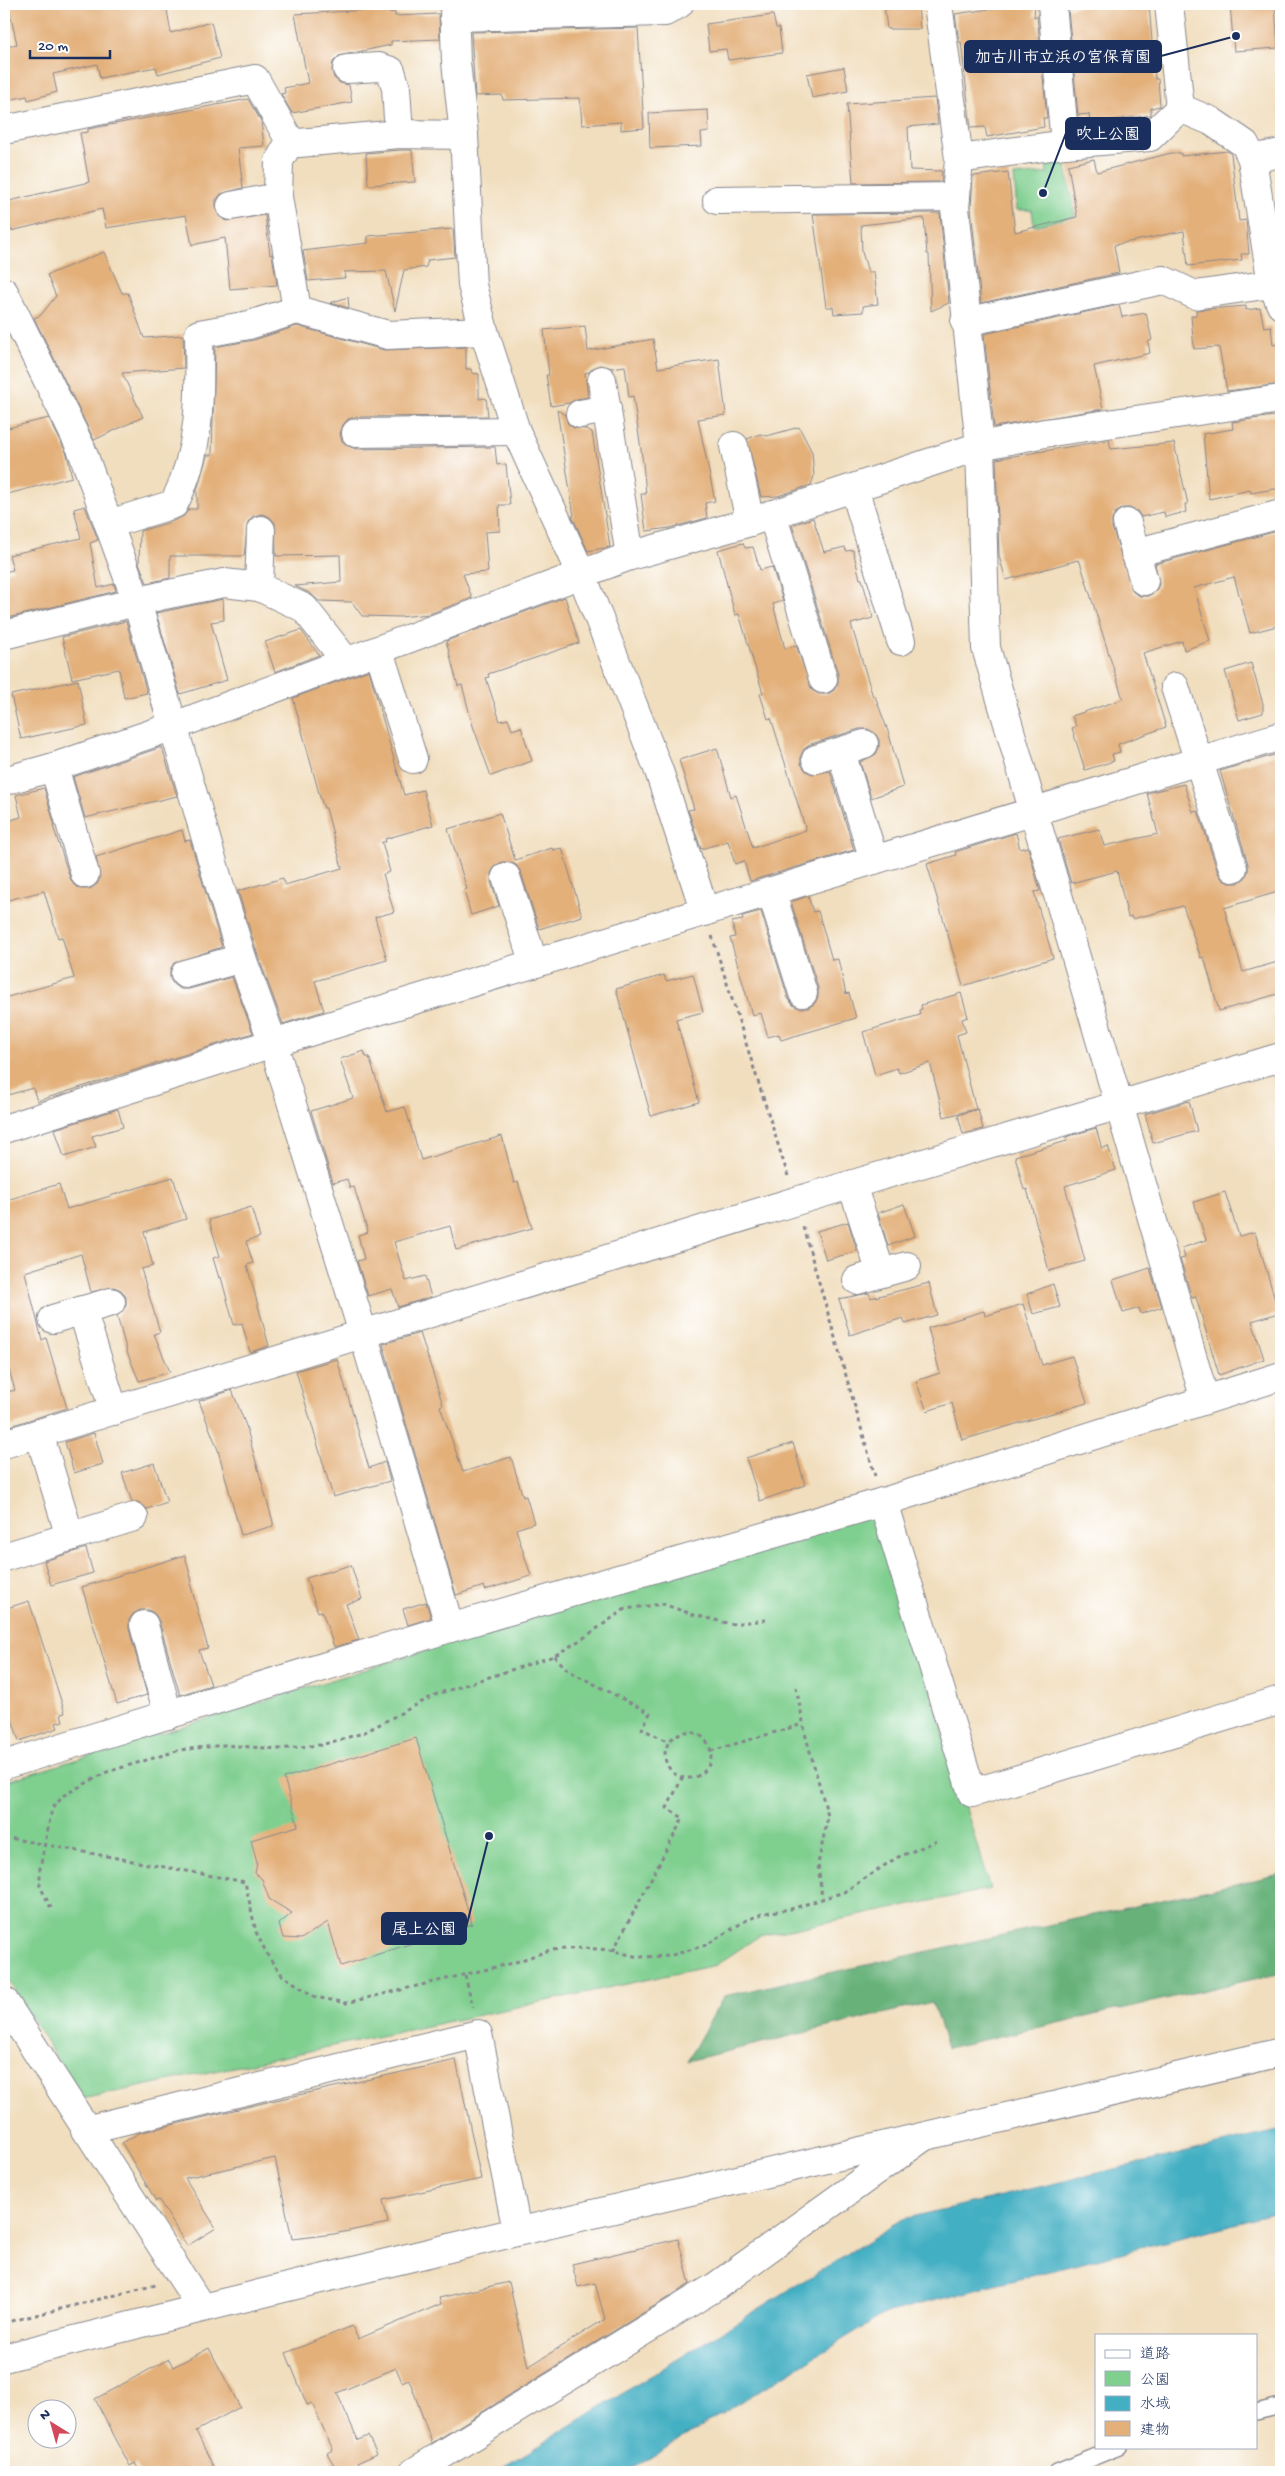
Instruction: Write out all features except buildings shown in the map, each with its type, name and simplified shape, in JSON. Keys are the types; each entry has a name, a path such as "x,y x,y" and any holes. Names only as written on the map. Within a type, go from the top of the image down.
{"street":[{"path":"678,4 665,12 454,10 456,62 464,136 472,285 484,331 516,431 581,573 659,771 705,912"},
{"path":"938,4 959,159 956,197 965,322 980,454 986,648 1204,1400"},
{"path":"1052,4 1065,144"},
{"path":"1169,4 1180,108"},
{"path":"347,69 379,66 391,72 396,88 399,134"},
{"path":"4,130 255,79 290,141 298,143 399,134 464,136"},
{"path":"959,159 1065,144 1150,137 1180,108"},
{"path":"965,322 1163,280 1195,294 1276,294 1275,255 1252,159 1245,144 1211,121 1180,108"},
{"path":"290,141 280,161 278,197 297,310"},
{"path":"1252,159 1281,153"},
{"path":"231,206 278,197"},
{"path":"717,200 956,197"},
{"path":"4,292 14,333 81,448 137,602 242,958 273,1043 363,1333 450,1628"},
{"path":"108,524 174,504 181,491 198,433 200,394 199,334 249,325 297,310 388,335 484,331"},
{"path":"602,380 630,556"},
{"path":"4,781 54,767 174,726 346,661 381,656 581,573 630,556 768,521 1045,433 1281,399"},
{"path":"580,414 608,409"},
{"path":"356,433 516,431"},
{"path":"734,446 768,521 823,679"},
{"path":"856,494 901,641"},
{"path":"1135,552 1281,514"},
{"path":"1127,523 1144,581"},
{"path":"259,587 260,530"},
{"path":"4,635 137,602 224,583 259,587 304,608 346,661"},
{"path":"381,656 413,759"},
{"path":"1175,687 1233,868"},
{"path":"4,1129 273,1043 1281,736"},
{"path":"840,752 874,860"},
{"path":"54,767 85,874"},
{"path":"506,877 534,964"},
{"path":"771,891 803,993"},
{"path":"185,974 242,958"},
{"path":"4,1444 363,1333 1281,1056"},
{"path":"852,1185 882,1273"},
{"path":"53,1319 111,1302"},
{"path":"82,1310 114,1411"},
{"path":"4,1765 450,1628 883,1502 1281,1376"},
{"path":"39,1433 70,1537"},
{"path":"883,1502 972,1793 1281,1700"},
{"path":"4,1557 134,1517"},
{"path":"144,1625 168,1715"},
{"path":"4,2001 85,2130 201,2307"},
{"path":"85,2130 478,2034 517,2231"},
{"path":"4,2358 201,2307 517,2231 922,2138 1281,2052"},
{"path":"414,2472 715,2286 922,2138"}],"lane":[{"path":"1258,2412 1281,2406"},
{"path":"1057,2472 1117,2448"}],"path":[{"path":"50,1908 40,1886 40,1868 52,1808 64,1795 107,1772 180,1750 224,1745 278,1749 321,1745 363,1733 437,1694 554,1656 625,1609 664,1604 694,1615 731,1624 766,1620"},
{"path":"554,1656 569,1672 650,1713 642,1729 669,1742"},
{"path":"796,1688 803,1724 828,1816 818,1864 822,1898"},
{"path":"711,1751 803,1724"},
{"path":"689,1731 698,1733 706,1739 711,1751 710,1764 705,1772 697,1777 682,1778 671,1771 666,1764 664,1754 669,1742 680,1733 689,1731"},
{"path":"613,1951 683,1818 667,1808 682,1778"},
{"path":"4,1837 245,1882 256,1932 269,1958 282,1975 315,1997 346,2003 513,1963 550,1950 584,1948 613,1951 638,1957 669,1956 706,1945 745,1921 764,1913 791,1908 844,1892 896,1858 937,1840"},
{"path":"465,1975 473,2004"},
{"path":"4,2323 182,2279"}],"green space":[{"path":"1064,156 1075,216 1034,226 1032,210 1017,210 1014,176 1047,173 1046,159"},
{"path":"877,1510 990,1889 759,1936 716,1965 82,2099 4,1973 4,1782"},
{"path":"1281,1874 1281,1973 947,2048 932,2002 687,2061 724,1996"}],"water":[{"path":"1281,2130 1281,2212 886,2313 627,2472 496,2472 903,2219"}],"place":[{"name":"加古川市立浜の宮保育園","path":"1236,36"},
{"name":"吹上公園","path":"1043,193"},
{"name":"尾上公園","path":"489,1836"}]}
